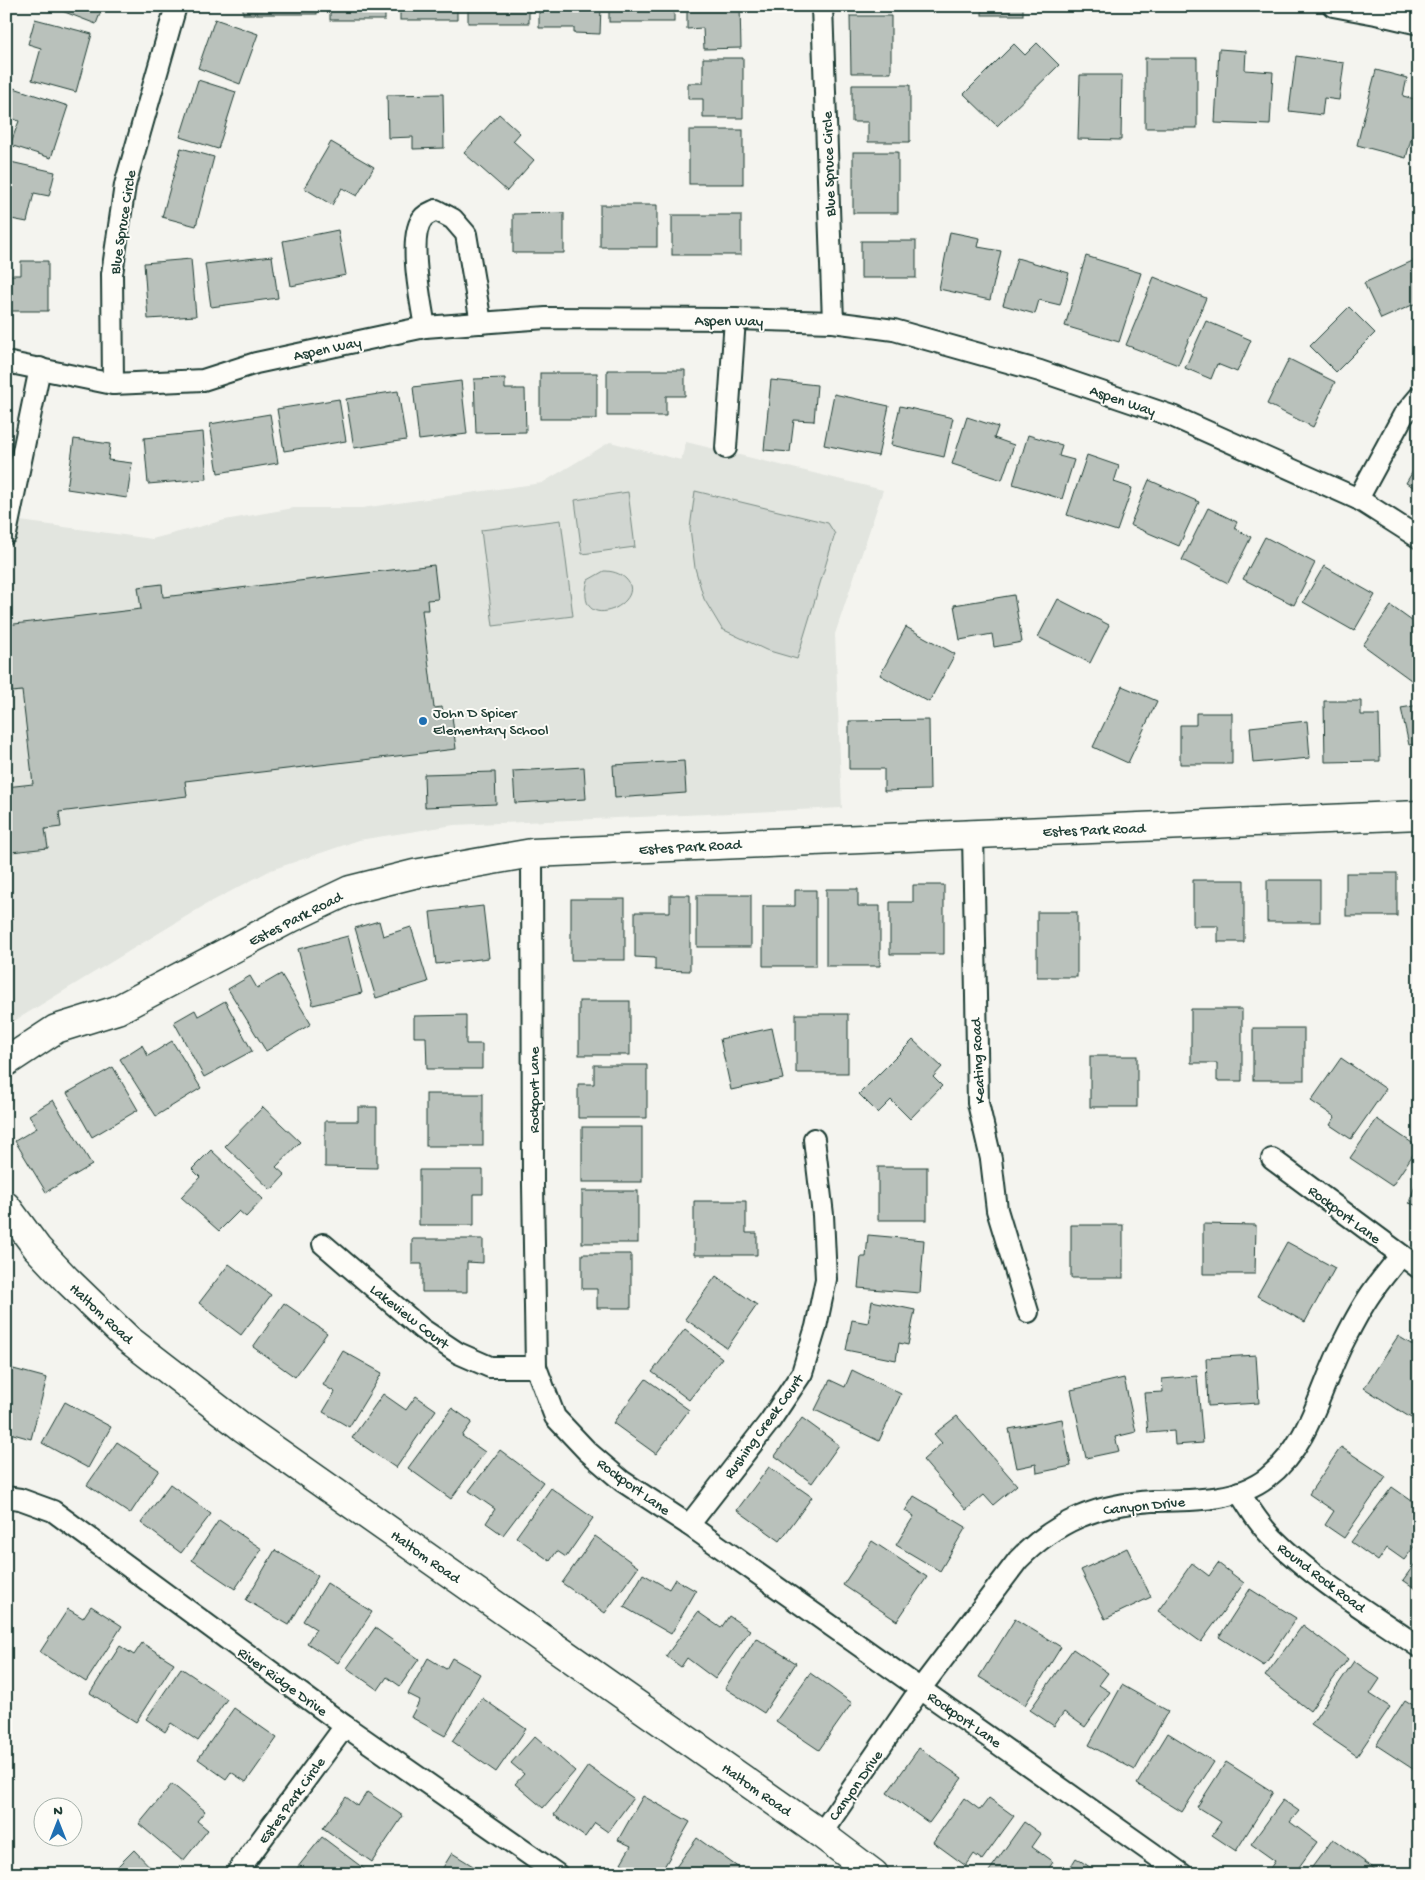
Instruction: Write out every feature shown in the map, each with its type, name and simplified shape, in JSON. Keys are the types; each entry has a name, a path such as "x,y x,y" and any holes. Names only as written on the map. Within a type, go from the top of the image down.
{"street":[{"name":"Blue Spruce Circle","path":"113,384 112,274 125,185 176,6"},
{"name":"Blue Spruce Circle","path":"822,6 833,322"},
{"path":"1333,6 1419,24"},
{"path":"425,327 414,249 416,230 423,217 436,210 453,219 466,234 481,323"},
{"name":"Aspen Way","path":"6,362 113,384 203,380 256,364 425,327 546,318 735,319 833,322 894,330 1040,371 1172,416 1358,499 1419,538"},
{"path":"726,448 735,319"},
{"path":"6,534 40,368"},
{"path":"1358,499 1403,416 1419,397"},
{"name":"Estes Park Road","path":"6,1062 56,1029 117,1010 291,918 350,890 414,874 532,853 1419,815"},
{"name":"Keating Road","path":"974,834 978,1103 991,1159 997,1210 1028,1312"},
{"name":"Rockport Lane","path":"532,853 533,1186 536,1367 555,1417 587,1452 622,1481 689,1525 1182,1874"},
{"name":"Rushing Creek Court","path":"689,1525 770,1421 802,1373 816,1327 826,1279 823,1215 814,1139"},
{"name":"Rockport Lane","path":"1272,1159 1419,1268"},
{"name":"Haltom Road","path":"6,1206 37,1248 128,1339 242,1427 821,1834 874,1874"},
{"name":"Lakeview Court","path":"323,1244 422,1329 458,1353 490,1367 536,1367"},
{"name":"Canyon Drive","path":"821,1834 921,1688 1018,1560 1034,1544 1054,1529 1078,1516 1100,1509 1121,1504 1153,1501 1186,1501 1240,1492 1266,1478 1291,1453 1310,1422 1348,1334 1374,1289 1401,1256"},
{"name":"Round Rock Road","path":"1240,1492 1272,1538 1303,1566 1419,1647"},
{"name":"River Ridge Drive","path":"6,1497 20,1499 53,1511 345,1726 556,1874"},
{"name":"Estes Park Circle","path":"236,1874 345,1726"}],"shaded area":[{"name":"John D Spicer Elementary School","path":"610,442 681,460 686,442 883,490 835,634 842,808 454,825 359,840 271,870 205,905 6,1026 6,519 152,539 225,520 294,508 362,508 542,483"},
{"path":"695,491 828,523 835,534 797,659 766,650 722,629 704,599 695,568 690,528"},
{"path":"628,492 635,547 582,554 575,500"},
{"path":"561,520 573,616 493,626 481,530"},
{"path":"604,571 621,575 626,579 631,588 628,597 620,605 610,610 599,612 591,608 586,598 588,580"}],"building":[{"path":"49,6 103,6 96,24"},
{"path":"243,6 317,6 317,14 243,14"},
{"path":"330,6 385,6 385,20 330,20"},
{"path":"400,6 457,6 457,20 400,20"},
{"path":"468,6 529,6 529,23 468,23"},
{"path":"539,6 601,6 600,34 574,33 574,28 539,28"},
{"path":"609,6 674,6 674,22 609,22"},
{"path":"687,6 740,6 741,48 704,49 703,28 687,29"},
{"path":"982,6 1023,6 1023,15 982,15"},
{"path":"850,16 891,16 891,73 851,73"},
{"path":"35,19 92,34 76,92 32,80 41,48 28,44"},
{"path":"215,19 258,34 240,84 198,68"},
{"path":"1037,43 1059,65 997,126 964,94 1014,44 1025,55"},
{"path":"1219,49 1246,51 1245,70 1273,72 1270,125 1215,123"},
{"path":"1296,56 1344,63 1339,100 1324,98 1322,115 1289,111"},
{"path":"703,58 743,58 743,118 703,118 703,99 688,99 688,83 703,83"},
{"path":"1145,58 1197,58 1197,128 1145,128"},
{"path":"1376,70 1407,78 1403,96 1419,100 1419,109 1406,158 1357,145"},
{"path":"1080,75 1122,75 1121,140 1078,139"},
{"path":"198,80 236,92 218,149 180,137"},
{"path":"852,85 910,85 910,142 868,142 868,122 852,122"},
{"path":"14,88 68,106 51,158 10,145 19,121 6,116"},
{"path":"443,94 444,148 413,149 413,137 388,138 387,95"},
{"path":"499,114 520,133 513,141 534,160 507,191 464,153"},
{"path":"689,130 743,130 743,184 689,184"},
{"path":"331,142 374,167 357,196 342,188 332,205 304,188"},
{"path":"181,148 214,157 196,226 162,217"},
{"path":"853,152 898,152 898,213 853,213"},
{"path":"6,161 55,172 49,196 34,193 27,222 6,218"},
{"path":"600,205 657,205 657,247 600,247"},
{"path":"564,213 564,253 513,253 513,214"},
{"path":"672,215 741,215 741,255 672,255"},
{"path":"338,230 346,275 291,286 283,241"},
{"path":"950,232 980,238 978,247 1001,251 990,300 939,289"},
{"path":"861,241 916,241 916,278 861,278"},
{"path":"272,256 278,298 211,307 205,264"},
{"path":"1086,256 1141,273 1119,342 1065,326"},
{"path":"1017,258 1069,273 1060,305 1039,300 1035,314 1003,305"},
{"path":"191,259 196,316 148,319 144,263"},
{"path":"1417,259 1419,264 1419,302 1381,319 1364,283"},
{"path":"21,261 48,261 48,311 6,311 6,275 21,275"},
{"path":"1154,277 1206,298 1178,365 1126,345"},
{"path":"1349,307 1375,333 1336,372 1310,346"},
{"path":"1206,321 1251,340 1237,372 1217,364 1211,379 1185,368"},
{"path":"1289,359 1335,382 1313,427 1267,404"},
{"path":"607,370 685,370 685,396 666,396 666,416 607,416"},
{"path":"540,373 597,373 597,419 540,419"},
{"path":"505,378 505,389 525,389 526,432 476,433 474,379"},
{"path":"771,380 817,385 814,421 794,420 790,452 764,450"},
{"path":"461,381 467,434 419,440 413,387"},
{"path":"398,391 406,440 354,448 346,399"},
{"path":"834,394 889,406 878,456 824,445"},
{"path":"339,399 346,441 284,451 277,409"},
{"path":"900,406 953,418 944,457 891,445"},
{"path":"270,414 278,463 218,473 210,424"},
{"path":"967,417 998,427 994,438 1014,445 1002,480 952,464"},
{"path":"203,432 207,479 148,484 144,438"},
{"path":"1028,435 1062,445 1059,456 1074,460 1062,499 1013,484"},
{"path":"74,439 110,444 108,460 132,463 127,498 67,489"},
{"path":"1087,455 1119,466 1114,482 1132,488 1117,531 1067,515"},
{"path":"1419,461 1419,490 1406,483"},
{"path":"1149,480 1199,502 1179,546 1130,525"},
{"path":"1208,508 1237,522 1234,528 1251,537 1228,583 1182,560"},
{"path":"1265,537 1315,563 1294,605 1243,579"},
{"path":"434,565 438,599 427,600 428,610 422,610 434,708 442,707 444,717 452,716 456,749 185,781 187,796 59,812 61,827 45,829 48,848 11,852 6,809 6,787 33,784 22,691 12,692 6,647 6,625 141,609 138,587 162,584 163,597"},
{"path":"1324,566 1375,595 1354,631 1303,602"},
{"path":"1014,595 1022,642 994,647 992,634 960,640 954,605"},
{"path":"1058,599 1109,625 1090,663 1038,637"},
{"path":"1391,606 1419,626 1419,669 1411,680 1363,645"},
{"path":"906,627 955,654 929,702 880,675"},
{"path":"1122,686 1157,701 1128,763 1093,747"},
{"path":"1324,701 1361,701 1361,715 1379,715 1380,761 1325,762"},
{"path":"1419,705 1419,743 1409,745 1401,708"},
{"path":"1196,713 1232,713 1232,764 1180,764 1180,725 1196,725"},
{"path":"929,720 930,790 884,791 884,769 849,769 849,721"},
{"path":"1307,721 1310,758 1253,763 1250,727"},
{"path":"684,761 686,793 615,798 613,765"},
{"path":"584,767 586,799 515,803 513,771"},
{"path":"495,772 496,804 425,807 424,774"},
{"path":"1346,873 1397,873 1397,916 1346,916"},
{"path":"1193,880 1244,880 1244,942 1218,942 1218,926 1193,926"},
{"path":"1267,880 1320,880 1320,922 1267,922"},
{"path":"913,885 944,885 944,954 890,954 890,902 913,902"},
{"path":"826,889 858,889 858,906 880,906 880,966 826,966"},
{"path":"795,890 816,890 816,966 763,966 763,906 795,906"},
{"path":"670,895 690,895 690,971 655,970 655,958 635,957 635,912 670,912"},
{"path":"697,895 751,895 751,947 697,947"},
{"path":"571,899 625,899 625,960 571,960"},
{"path":"483,906 489,958 436,964 430,912"},
{"path":"1037,912 1077,912 1077,977 1037,977"},
{"path":"379,921 383,936 411,927 428,982 376,998 355,928"},
{"path":"348,936 362,993 313,1005 298,949"},
{"path":"281,974 311,1024 266,1051 228,989 250,976 257,988"},
{"path":"225,1001 252,1051 204,1077 174,1022 195,1010 198,1016"},
{"path":"579,1001 630,1001 630,1055 579,1055"},
{"path":"1191,1009 1242,1009 1242,1081 1217,1081 1217,1063 1191,1063"},
{"path":"796,1014 848,1014 848,1073 796,1073"},
{"path":"466,1015 466,1044 482,1044 482,1069 427,1069 426,1037 414,1037 414,1016"},
{"path":"772,1028 783,1079 731,1090 720,1039"},
{"path":"1253,1028 1304,1028 1304,1080 1253,1080"},
{"path":"913,1040 942,1067 933,1077 942,1086 910,1119 891,1100 878,1113 859,1094"},
{"path":"172,1041 201,1088 156,1116 120,1059 142,1045 148,1056"},
{"path":"1090,1056 1137,1056 1137,1107 1090,1107"},
{"path":"1341,1058 1386,1089 1351,1139 1330,1125 1335,1117 1311,1101"},
{"path":"594,1065 647,1065 647,1118 578,1118 578,1084 594,1084"},
{"path":"113,1067 138,1110 92,1137 67,1093"},
{"path":"426,1094 483,1094 483,1146 426,1146"},
{"path":"53,1100 92,1165 46,1192 15,1141 37,1128 29,1115"},
{"path":"263,1107 300,1142 276,1167 285,1175 271,1190 225,1146"},
{"path":"358,1107 377,1107 377,1168 325,1167 325,1121 358,1121"},
{"path":"1377,1119 1418,1147 1392,1186 1350,1158"},
{"path":"582,1127 642,1127 642,1182 582,1182"},
{"path":"211,1150 263,1199 246,1217 239,1211 219,1231 181,1197 200,1177 192,1169"},
{"path":"878,1167 927,1167 927,1220 878,1220"},
{"path":"419,1170 483,1170 483,1194 474,1194 474,1225 419,1225"},
{"path":"1419,1174 1419,1203 1418,1206 1409,1203"},
{"path":"582,1191 638,1191 638,1243 582,1243"},
{"path":"694,1201 746,1201 746,1233 757,1233 757,1255 694,1255"},
{"path":"1203,1224 1256,1225 1255,1274 1203,1274"},
{"path":"1071,1225 1123,1225 1123,1278 1071,1278"},
{"path":"868,1235 924,1240 920,1293 858,1288 861,1257 866,1257"},
{"path":"412,1239 483,1239 483,1263 467,1262 467,1292 422,1292 422,1264 412,1264"},
{"path":"1287,1242 1335,1268 1305,1322 1257,1296"},
{"path":"582,1254 631,1254 631,1308 597,1308 597,1289 582,1289"},
{"path":"229,1264 271,1295 241,1335 199,1303"},
{"path":"716,1276 757,1305 727,1348 685,1319"},
{"path":"872,1301 915,1310 908,1345 899,1343 896,1360 846,1350 852,1320 868,1323"},
{"path":"284,1303 327,1333 295,1377 253,1347"},
{"path":"685,1329 722,1358 689,1400 652,1372"},
{"path":"1398,1336 1419,1349 1419,1406 1411,1418 1364,1388"},
{"path":"343,1351 382,1373 349,1427 323,1412 335,1392 323,1385"},
{"path":"1256,1355 1259,1403 1208,1406 1206,1358"},
{"path":"6,1367 47,1378 31,1439 6,1432"},
{"path":"852,1370 901,1394 879,1441 815,1410 830,1380 845,1387"},
{"path":"1197,1376 1203,1443 1175,1445 1174,1431 1148,1433 1144,1393 1163,1392 1162,1379"},
{"path":"1124,1378 1136,1432 1115,1437 1119,1451 1086,1458 1071,1390"},
{"path":"646,1379 689,1410 656,1454 613,1423"},
{"path":"383,1394 406,1410 416,1396 436,1410 396,1468 352,1438"},
{"path":"65,1402 111,1427 88,1468 42,1443"},
{"path":"452,1408 472,1422 462,1436 485,1452 451,1499 408,1468"},
{"path":"957,1416 1017,1485 993,1505 984,1495 966,1510 923,1460 942,1443 934,1434"},
{"path":"802,1418 839,1445 812,1483 775,1456"},
{"path":"1062,1419 1071,1466 1037,1473 1036,1464 1017,1468 1009,1429"},
{"path":"117,1442 159,1470 130,1514 87,1485"},
{"path":"1341,1447 1386,1477 1344,1538 1325,1525 1334,1511 1309,1494"},
{"path":"500,1450 543,1482 503,1535 486,1523 495,1509 469,1491"},
{"path":"769,1467 812,1497 780,1541 737,1510"},
{"path":"170,1484 211,1514 181,1553 141,1523"},
{"path":"1392,1487 1419,1506 1419,1540 1404,1560 1387,1548 1378,1561 1351,1542"},
{"path":"551,1488 593,1518 566,1557 557,1551 550,1561 516,1537"},
{"path":"914,1496 966,1527 940,1571 896,1545 914,1516 905,1511"},
{"path":"219,1520 262,1549 235,1589 192,1560"},
{"path":"595,1536 638,1567 605,1613 562,1583"},
{"path":"872,1541 927,1577 897,1621 843,1585"},
{"path":"1127,1548 1151,1597 1105,1619 1081,1570"},
{"path":"275,1550 318,1576 289,1625 246,1600"},
{"path":"1419,1558 1419,1591 1403,1580"},
{"path":"1192,1563 1209,1576 1218,1563 1244,1583 1201,1642 1158,1611"},
{"path":"643,1574 669,1589 675,1579 696,1591 671,1634 624,1607"},
{"path":"327,1583 372,1612 338,1663 307,1643 316,1629 303,1621"},
{"path":"1250,1589 1296,1618 1264,1666 1219,1637"},
{"path":"91,1606 122,1626 86,1682 40,1652 68,1609 83,1618"},
{"path":"698,1612 721,1628 729,1616 750,1630 715,1679 687,1658 681,1667 666,1656"},
{"path":"1015,1619 1061,1647 1025,1705 979,1677"},
{"path":"1303,1625 1348,1659 1310,1711 1265,1676"},
{"path":"375,1628 419,1659 400,1686 387,1677 378,1690 347,1668"},
{"path":"756,1638 796,1663 764,1713 725,1688"},
{"path":"142,1643 174,1663 136,1722 90,1693 120,1646 134,1655"},
{"path":"1073,1649 1108,1673 1099,1685 1110,1692 1085,1727 1064,1712 1054,1726 1030,1710"},
{"path":"428,1658 446,1669 452,1658 480,1674 445,1736 411,1717 420,1700 408,1694"},
{"path":"1354,1661 1380,1679 1370,1694 1390,1707 1357,1756 1311,1725"},
{"path":"181,1668 227,1699 198,1741 171,1723 165,1732 146,1719"},
{"path":"810,1673 852,1703 819,1750 776,1721"},
{"path":"1122,1685 1168,1711 1135,1770 1089,1745"},
{"path":"482,1698 526,1729 496,1772 452,1741"},
{"path":"1405,1700 1419,1709 1419,1773 1376,1745"},
{"path":"234,1708 277,1738 246,1782 231,1772 226,1779 198,1759"},
{"path":"1168,1733 1214,1762 1182,1812 1137,1784"},
{"path":"535,1736 575,1771 543,1808 515,1784 524,1774 511,1763"},
{"path":"919,1748 962,1778 929,1823 887,1793"},
{"path":"1226,1762 1273,1792 1236,1851 1212,1835 1221,1822 1197,1807"},
{"path":"588,1766 633,1798 608,1832 595,1823 585,1837 554,1815"},
{"path":"172,1784 205,1811 197,1821 208,1830 183,1861 139,1824"},
{"path":"367,1792 403,1816 372,1862 323,1828 346,1797 358,1806"},
{"path":"643,1796 690,1822 660,1874 640,1874 621,1863 631,1846 618,1840"},
{"path":"964,1798 980,1810 989,1798 1014,1816 982,1860 974,1854 966,1866 933,1842"},
{"path":"1283,1800 1299,1811 1290,1822 1317,1842 1294,1874 1266,1874 1275,1861 1251,1844"},
{"path":"1024,1822 1041,1834 1032,1847 1053,1862 1045,1874 987,1874"},
{"path":"322,1837 367,1871 365,1874 304,1874 297,1868"},
{"path":"697,1838 739,1868 735,1874 671,1874"},
{"path":"1333,1839 1376,1870 1373,1874 1307,1874"},
{"path":"134,1850 157,1874 110,1874"},
{"path":"452,1853 486,1874 439,1874"},
{"path":"1076,1858 1096,1871 1094,1874 1066,1874"}],"place":[{"name":"John D Spicer Elementary School","path":"423,721"}]}
